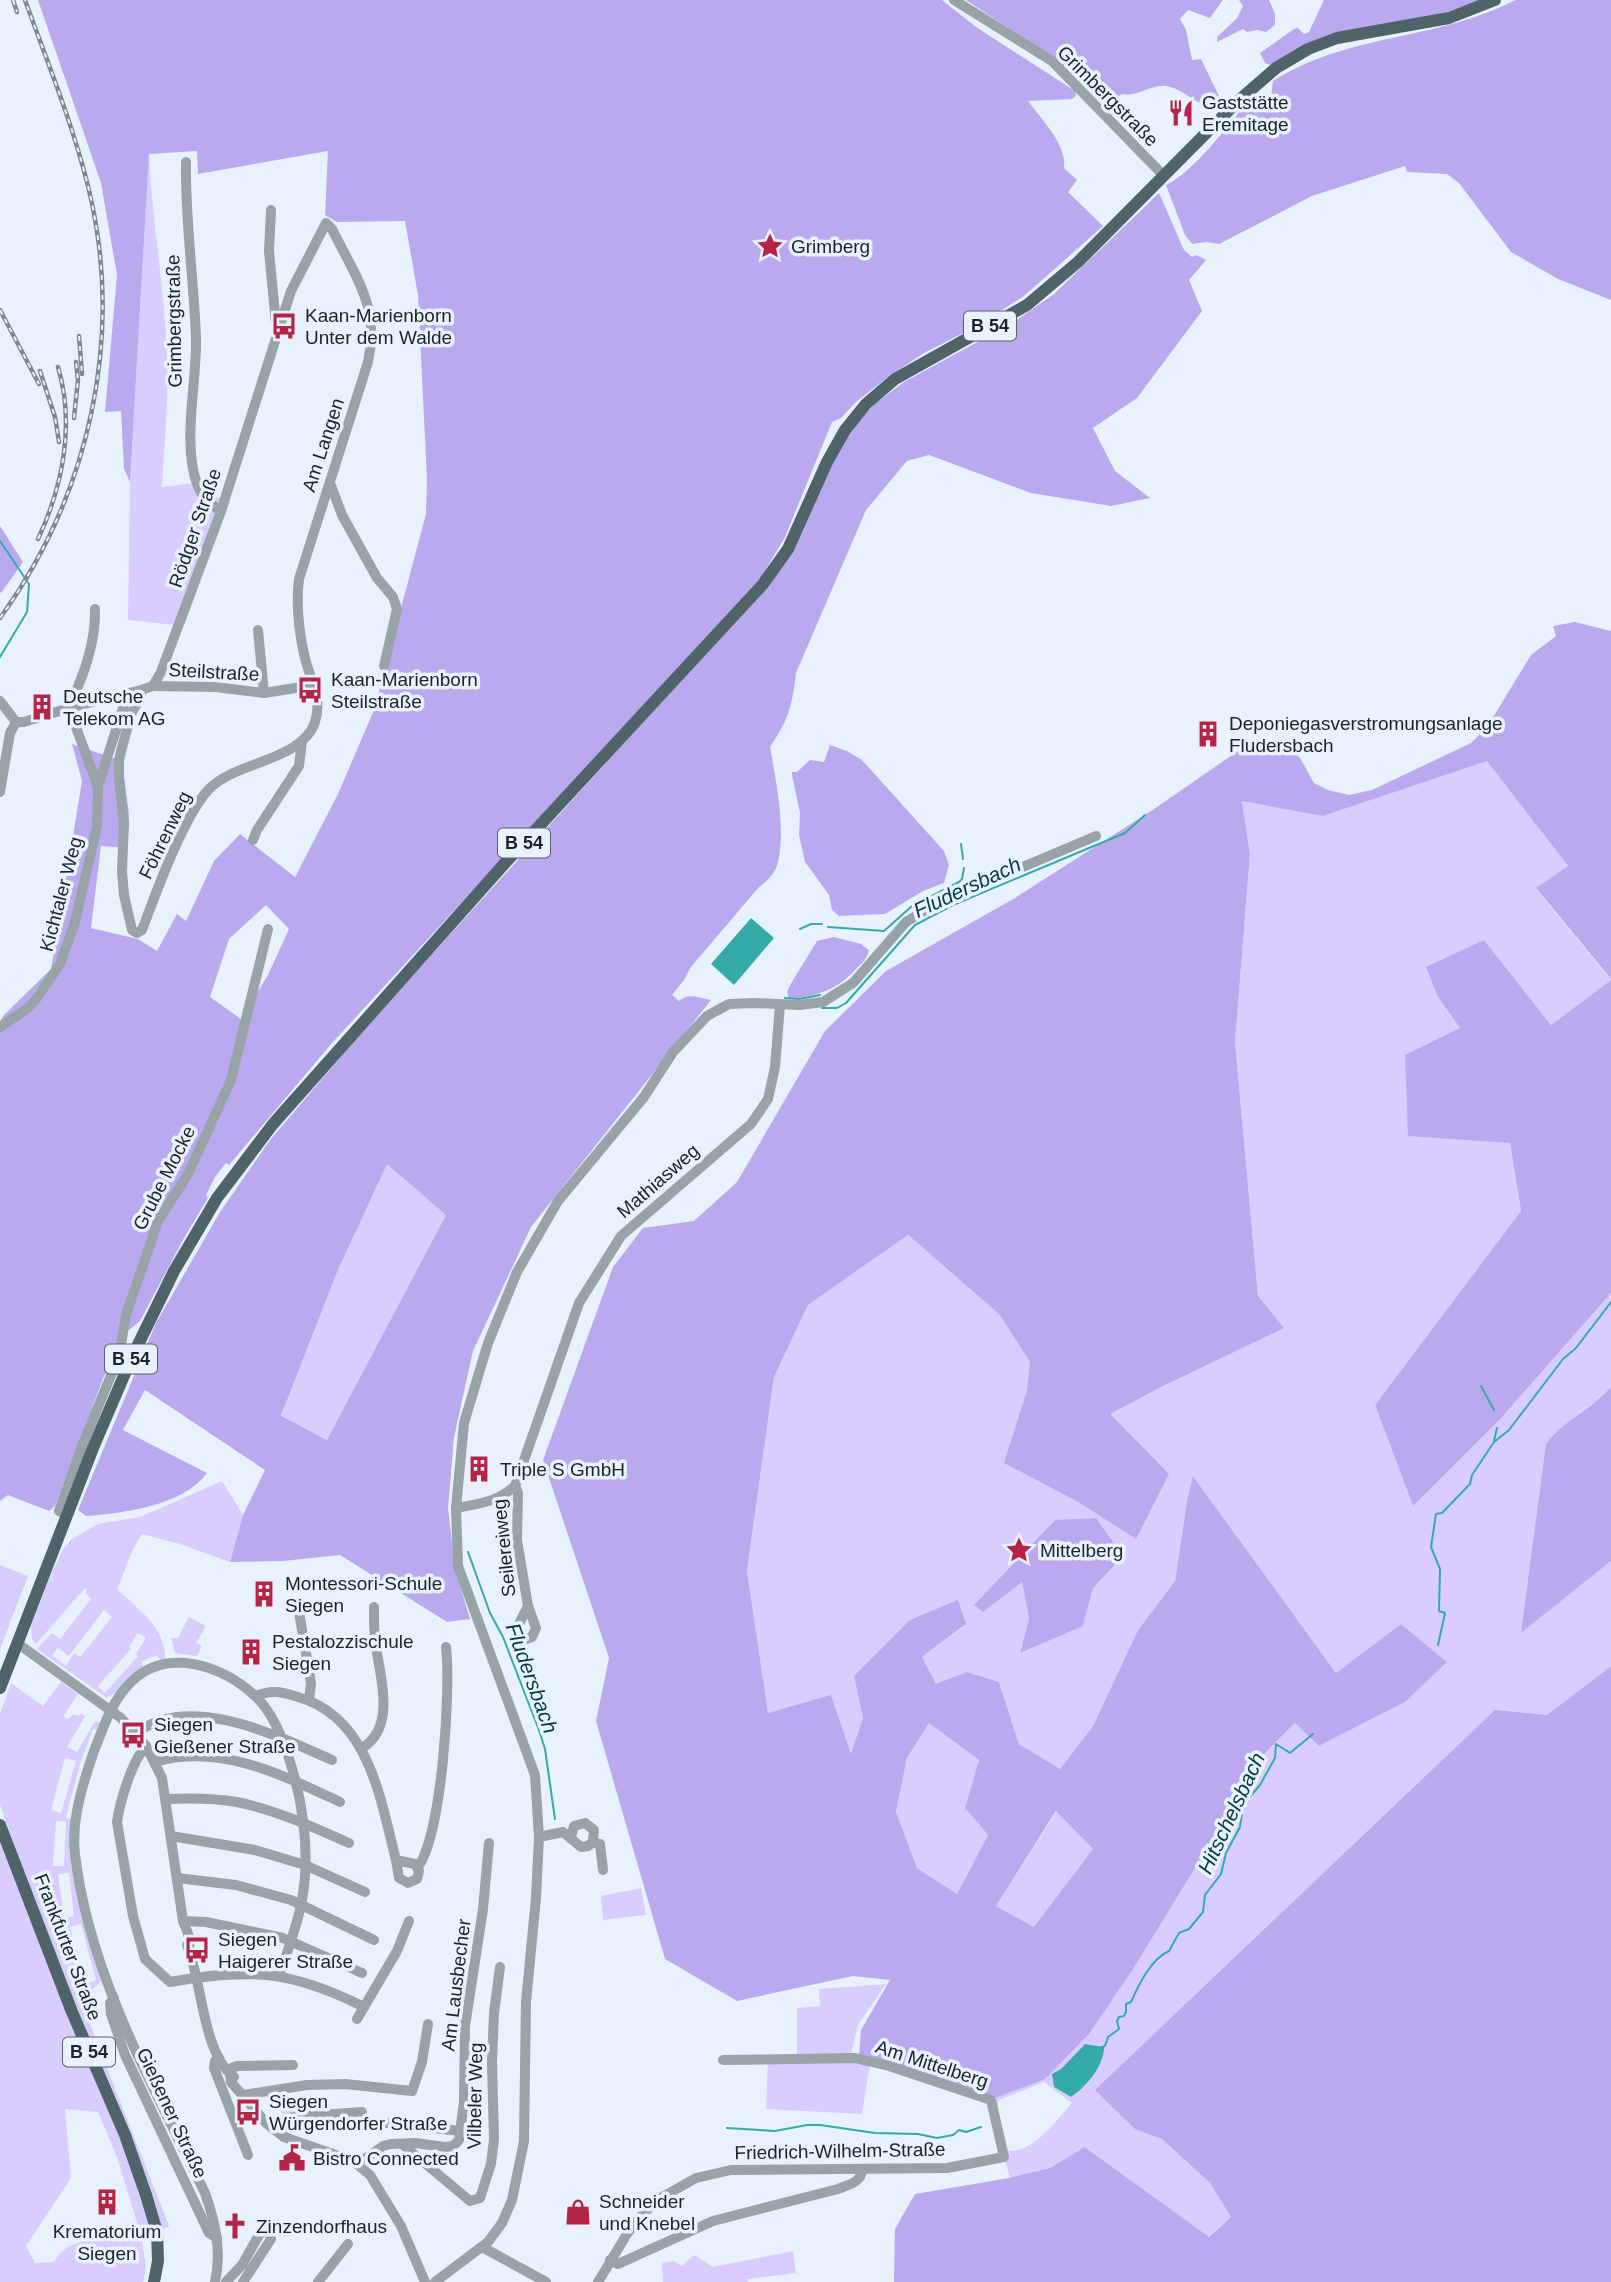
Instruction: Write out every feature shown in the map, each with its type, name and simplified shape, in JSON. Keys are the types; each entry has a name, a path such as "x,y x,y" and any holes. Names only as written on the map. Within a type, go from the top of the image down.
{"main road":[{"name":"B 54","path":"0,1688 73,1497 126,1369 164,1291 217,1198 273,1124 505,863 763,584 788,549 830,455 845,430 866,404 895,379 1027,305 1078,261 1254,85 1276,68 1308,49 1337,38 1449,18 1495,0"},
{"name":"Frankfurter Straße","path":"0,1825 72,2012 125,2135 146,2195 157,2232 158,2261 154,2282"}],"street":[{"name":"Grimbergstraße","path":"954,0 1052,61 1164,176"},
{"name":"Grimbergstraße","path":"187,162 196,342 191,434 193,464 197,484 207,502 221,511"},
{"path":"271,210 270,251 276,324 279,328"},
{"name":"Rödger Straße","path":"153,685 161,672 221,511 291,291 326,223"},
{"name":"Am Langen","path":"314,685 304,653 297,594 299,579 368,362 372,329 368,299 332,229 326,223"},
{"path":"330,483 342,515 377,578 393,597 397,610 384,666"},
{"path":"69,708 92,646 95,609"},
{"path":"258,630 264,693"},
{"path":"16,722 141,691 153,685"},
{"name":"Steilstraße","path":"153,685 215,687 264,693 314,685"},
{"path":"253,840 299,766 302,741 314,725 317,713 318,698 314,685"},
{"name":"Föhrenweg","path":"141,691 142,697 132,712 125,736 119,779 124,824 124,895 132,930 137,933 142,930 188,822 207,791 228,776 302,741"},
{"name":"Kichtaler Weg","path":"0,1027 28,1008 46,988 63,957 75,922 97,826 98,787 125,695"},
{"path":"0,701 16,722"},
{"name":"Kichtaler Weg","path":"69,708 98,787"},
{"path":"0,792 9,733 16,722"},
{"path":"435,2282 482,2246 502,2223 512,2200 524,2141 526,2002 539,1837 535,1775 458,1566 456,1508 464,1423 488,1343 517,1272 558,1202 644,1097 673,1052 707,1016 729,1004 823,1002 853,983 906,922 933,905 1096,836"},
{"name":"Grube Mocke","path":"67,1514 60,1511 82,1446 119,1356 126,1315 158,1221 188,1174 231,1080 268,929"},
{"name":"Mathiasweg","path":"515,1486 579,1303 621,1236 751,1124 768,1099 775,1067 780,1005"},
{"path":"456,1508 503,1496 515,1486"},
{"name":"Seilereiweg","path":"515,1486 518,1493 517,1540 528,1606"},
{"path":"298,1606 311,1683 309,1700"},
{"path":"362,1748 374,1737 383,1710 374,1607"},
{"path":"16,1646 109,1709 136,1733 146,1746 162,1778 184,1926 190,1939 189,1949 207,2026 219,2058 266,2123 284,2137 353,2161 370,2175 401,2226 422,2281"},
{"path":"256,1696 278,1690 309,1700 346,1727 368,1759 399,1878 404,1882 412,1882 417,1878 437,1806 447,1687 446,1647"},
{"path":"109,1709 131,1682 147,1671 169,1662 201,1665 221,1671 256,1696 282,1738 296,1781 303,1823 305,1865 302,1904 279,1976"},
{"name":"Gießener Straße","path":"109,1709 89,1767 75,1824 75,1851 87,1919 114,1998 141,2062 205,2193 217,2238 218,2265 215,2282"},
{"path":"136,1733 151,1722 174,1716 193,1715 262,1729 332,1760"},
{"path":"146,1746 139,1753 117,1822 133,1916 145,1959 170,1982 195,1976 237,1972 279,1976 313,1984 364,2007"},
{"path":"155,1762 173,1757 208,1756 251,1764 340,1802"},
{"path":"166,1799 199,1798 235,1802 270,1811 349,1843"},
{"path":"539,1837 563,1832 581,1847 593,1842 594,1830 585,1823 574,1826 571,1837"},
{"path":"171,1836 255,1850 305,1865 365,1892"},
{"path":"593,1842 600,1844 603,1870"},
{"name":"Am Lausbecher","path":"461,2131 465,2026 483,1909 489,1843"},
{"path":"396,1860 412,1862 418,1867"},
{"path":"177,1878 236,1885 302,1904 374,1940"},
{"path":"357,2019 397,1951 409,1921"},
{"path":"184,1926 206,1922 283,1938 362,1973"},
{"name":"Vilbeler Weg","path":"402,2144 470,2201 480,2198 491,2164 494,2138 492,2063 494,2013 500,1967"},
{"path":"241,2091 345,2084 412,2091 422,2062 428,2024"},
{"path":"219,2058 215,2061 214,2068 248,2155"},
{"name":"Am Mittelberg","path":"723,2060 855,2058 889,2066 991,2100 1004,2157"},
{"path":"228,2072 237,2066 293,2065"},
{"path":"284,2137 293,2117 362,2112"},
{"path":"353,2161 366,2158 383,2146 415,2143 453,2146 459,2140 461,2131 378,2122"},
{"name":"Friedrich-Wilhelm-Straße","path":"598,2282 627,2234 657,2200 695,2178 731,2170 947,2168 1004,2157"},
{"path":"610,2260 618,2263 713,2221 838,2189 858,2181 862,2169"},
{"path":"226,2282 242,2265 259,2235 263,2231 269,2232 271,2239 243,2282"},
{"path":"318,2282 348,2244"},
{"path":"482,2246 546,2282"}],"shaded area":[{"path":"38,0 942,0 976,27 1075,91 1076,96 1072,99 1028,101 1057,141 1064,159 1064,168 1077,180 1068,192 1103,226 1024,296 979,325 924,353 889,376 856,402 841,418 832,422 785,537 762,576 332,1043 229,1165 226,1163 215,1177 206,1195 208,1198 140,1321 129,1330 121,1329 113,1363 104,1376 55,1506 49,1511 8,1495 0,1501 0,1022 51,969 82,781 72,744 122,761 129,814 127,848 101,846 91,928 138,939 157,951 177,914 186,921 214,861 240,834 295,877 338,794 374,710 426,514 427,479 418,295 405,221 337,222 325,215 328,151 198,174 197,151 149,154 130,482 124,469 121,411 105,412 117,275 101,183","holes":["266,905 289,929 268,975 241,1019 210,997 229,939"]},
{"path":"966,0 1223,0 1210,18 1188,10 1180,19 1186,30 1192,60 1201,59 1219,96 1212,107 1178,90 1160,86 1133,94 1122,94 1108,103 1101,101 1049,55"},
{"path":"1239,0 1269,0 1275,14 1275,25 1266,32 1247,32 1243,29 1217,42 1217,37 1237,18 1243,6"},
{"path":"1324,0 1480,0 1450,11 1293,53 1270,65 1265,63 1260,53 1294,29 1298,28 1304,34 1309,32"},
{"path":"1515,0 1611,0 1611,300 1558,279 1511,252 1459,183 1447,174 1407,172 1405,166 1312,196 1219,244 1192,244 1185,235 1166,185 1199,159 1249,100 1256,95 1271,97 1273,81 1302,65 1331,54 1455,23"},
{"path":"149,153 167,358 162,487 201,482 207,494 230,501 184,626 128,620 130,482"},
{"path":"1159,193 1184,250 1192,257 1196,255 1206,260 1189,280 1202,311 1137,398 1093,428 1115,471 1150,498 1111,506 1031,493 929,455 907,461 866,510 796,673 786,720 770,747 781,820 780,849 775,869 691,967 672,995 679,1001 691,996 711,1000 531,1227 473,1351 454,1437 448,1508 455,1569 470,1619 447,1622 340,1555 283,1561 230,1562 243,1515 265,1470 145,1390 123,1430 207,1473 183,1493 152,1506 86,1516 78,1510 156,1323 220,1212 270,1140 368,1025 752,602 857,423 876,403 904,382 1014,322 1054,294","holes":["387,1164 446,1215 327,1440 281,1416 338,1270"]},
{"path":"0,526 23,562 1,593 0,592"},
{"path":"1575,622 1611,631 1611,979 1536,888 1568,866 1487,761 1323,816 1242,801 1250,854 1235,1042 1258,1296 1284,1328 1110,1414 1169,1474 1136,1539 1078,1502 1004,1463 1027,1390 1030,1362 999,1314 908,1235 808,1305 774,1377 747,1571 768,1713 831,1695 851,1754 863,1718 854,1676 910,1620 958,1600 966,1624 922,1657 936,1684 967,1672 999,1682 1019,1744 1060,1769 1093,1726 1138,1630 1175,1581 1193,1476 1336,1673 1401,1624 1447,1662 1405,1702 1319,1746 1295,1723 1266,1752 1135,1966 1089,2034 1045,2079 990,2100 859,2056 861,2030 890,1980 853,1976 737,2001 665,1959 596,1721 609,1658 543,1460 613,1267 643,1228 694,1221 737,1182 825,1031 886,971 1015,898 1154,809 1251,742 1284,742 1300,758 1314,783 1349,795 1372,790 1471,743 1487,727 1531,655 1556,636 1553,626","holes":["929,1723 979,1760 965,1808 988,1835 957,1894 917,1868 896,1812 907,1758","1056,1811 1093,1849 1034,1927 996,1906"]},
{"path":"830,745 862,760 944,851 949,865 944,883 923,891 885,914 839,916 832,910 829,895 805,862 799,835 800,813 792,775 792,772 797,772 810,760 824,762"},
{"path":"1487,760 1568,866 1536,889 1611,980 1551,1025 1484,940 1438,997 1460,1028 1510,1143 1521,1211 1375,1405 1413,1506 1611,1293 1611,1387 1604,1396 1579,1413 1521,1632 1611,1561 1611,1666 1547,1715 1135,2128 1162,2139 1210,2183 1231,2217 1208,2237 1086,2147 1050,2168 1010,2178 990,2100 1012,2091 1135,1966 1266,1752 1295,1723 1319,1746 1405,1702 1446,1662 1401,1624 1336,1673 1194,1477 1187,1501 1175,1581 1138,1630 1093,1726 1060,1769 1019,1744 999,1682 967,1672 936,1685 922,1657 966,1625 854,1676 863,1718 852,1755 768,1713 747,1572 774,1377 808,1305 908,1235 999,1314 1030,1362 1027,1390 1005,1463 1078,1502 1136,1539 1109,1414 1161,1387 1258,1296 1235,1042 1250,854 1242,800 1323,816","holes":["1055,1520 1093,1588 1083,1626 1020,1652 1029,1618 1022,1581 1031,1547","1085,2044 1104,2047 1087,2081 1071,2097 1053,2087 1061,2069","1044,2082 1072,2103 1036,2140 1028,2146 1009,2151 999,2126 999,2100"]},
{"path":"751,918 774,938 734,985 711,964"},
{"path":"834,937 861,944 869,950 864,961 834,987 817,994 789,999 787,992 790,985 817,941"},
{"path":"1484,940 1551,1025 1611,980 1611,1293 1501,1418 1413,1506 1375,1405 1521,1211 1510,1143 1408,1136 1405,1055 1460,1028 1438,997 1426,967"},
{"path":"387,1163 446,1215 328,1440 281,1417 338,1270"},
{"path":"1611,1387 1611,1561 1521,1633 1546,1444 1561,1428"},
{"path":"222,1481 243,1515 230,1562 142,1534 117,1589 156,1628 164,1648 165,1659 161,1661 157,1655 142,1661 143,1668 107,1698 37,1649 52,1633 60,1639 91,1599 86,1593 87,1589 85,1588 36,1644 32,1639 31,1625 63,1549 72,1539 98,1524 140,1517","holes":["104,1610 112,1617 80,1657 74,1653 66,1666 52,1655 58,1648 69,1656","138,1633 146,1638 136,1654 138,1656 105,1693 98,1686 131,1649 129,1647"]},
{"path":"1096,1518 1123,1556 1093,1588 1083,1626 1020,1653 1029,1618 1022,1582 983,1612 974,1605 1055,1520"},
{"path":"0,1565 28,1576 0,1649"},
{"path":"189,1617 206,1626 196,1643 202,1646 197,1656 175,1653 171,1638 178,1638"},
{"path":"1611,1666 1611,2282 894,2282 895,2229 915,2194 1050,2168 1085,2147 1209,2237 1231,2217 1210,2183 1162,2139 1135,2129 1095,2090 1495,1710 1547,1715"},
{"path":"61,1682 78,1694 63,1717 68,1719 74,1714 79,1716 88,1703 81,1714 85,1716 67,1747 77,1752 95,1721 100,1723 98,1730 93,1729 80,1764 66,1817 71,1819 76,1881 102,1980 93,1989 78,1990 39,1883 77,1991 169,2226 158,2232 74,2012 0,1805 0,1714 11,1683 43,1706","holes":["65,1758 76,1761 61,1813 51,1810","56,1821 66,1822 64,1866 53,1866","69,1873 74,1916 64,1918 58,1874","81,1924 96,1980 85,1984 70,1927"]},
{"path":"929,1722 979,1760 965,1808 988,1835 957,1894 917,1868 896,1812 907,1758"},
{"path":"1057,1811 1093,1849 1034,1928 996,1906"},
{"path":"0,1842 122,2136 154,2233 142,2239 146,2268 143,2282 0,2282","holes":["65,2109 98,2112 117,2157 142,2239 81,2242 61,2252 54,2262 35,2263 26,2246 71,2178"]},
{"path":"641,1888 646,1915 603,1920 601,1896"},
{"path":"886,1984 858,2025 850,2059 870,2064 862,2114 766,2109 768,2060 797,2059 797,2008 820,2006 819,1989"},
{"path":"1085,2044 1104,2047 1103,2054 1093,2075 1071,2097 1054,2087 1052,2074 1061,2069"},
{"path":"267,2097 299,2097 299,2115 285,2116"},
{"path":"793,2251 796,2273 747,2279 748,2282 663,2282 662,2263 674,2261 682,2266 694,2255 713,2267"}],"waterway":[{"path":"0,541 29,584 27,612 0,657"},
{"name":"Fludersbach","path":"822,1008 837,1008 846,1003 915,925 953,905 1125,833 1145,815"},
{"path":"961,844 963,859"},
{"path":"828,927 884,931 912,906 959,882 964,868"},
{"path":"800,929 811,924 822,924"},
{"name":"Fludersbach","path":"785,998 799,999 820,995"},
{"name":"Hitschelsbach","path":"1438,1645 1445,1613 1439,1611 1440,1569 1431,1547 1436,1514 1442,1513 1470,1484 1472,1475 1494,1442 1509,1430 1611,1302"},
{"path":"1481,1386 1494,1410"},
{"path":"1494,1441 1497,1428"},
{"name":"Fludersbach","path":"468,1552 490,1613 503,1637 539,1730 545,1749 555,1819"},
{"name":"Hitschelsbach","path":"1099,2048 1105,2046 1108,2037 1119,2029 1119,2017 1124,2016 1126,2004 1131,2002 1151,1966 1169,1951 1179,1933 1189,1929 1203,1912 1205,1895 1221,1874 1226,1853 1240,1827 1242,1812 1275,1758 1276,1744 1290,1753 1313,1734"},
{"name":"Hitschelsbach","path":"727,2128 775,2131 820,2125 937,2138 953,2135 959,2130 966,2132 981,2127"}],"railway":[{"path":"13,0 17,12"},
{"path":"0,618 31,570 57,519 77,466 92,412 100,356 103,299 99,243 82,162 25,0"},
{"path":"0,310 39,384"},
{"path":"79,336 82,374"},
{"path":"74,418 78,380 76,362"},
{"path":"38,539 54,498 64,454 66,410 58,367"},
{"path":"40,371 55,417 59,442"}],"place":[{"name":"Gaststätte Eremitage","path":"1181,113"},
{"name":"Grimberg","path":"770,246"},
{"name":"Kaan-Marienborn Unter dem Walde","path":"284,326"},
{"name":"Kaan-Marienborn Steilstraße","path":"310,690"},
{"name":"Deutsche Telekom AG","path":"42,707"},
{"name":"Deponiegasverstromungsanlage Fludersbach","path":"1208,734"},
{"name":"Triple S GmbH","path":"479,1469"},
{"name":"Mittelberg","path":"1019,1550"},
{"name":"Montessori-Schule Siegen","path":"264,1594"},
{"name":"Pestalozzischule Siegen","path":"251,1652"},
{"name":"Siegen Gießener Straße","path":"133,1735"},
{"name":"Siegen Haigerer Straße","path":"197,1950"},
{"name":"Siegen Würgendorfer Straße","path":"248,2112"},
{"name":"Bistro Connected","path":"292,2158"},
{"name":"Krematorium Siegen","path":"107,2202"},
{"name":"Schneider und Knebel","path":"578,2212"},
{"name":"Zinzendorfhaus","path":"235,2226"}]}
